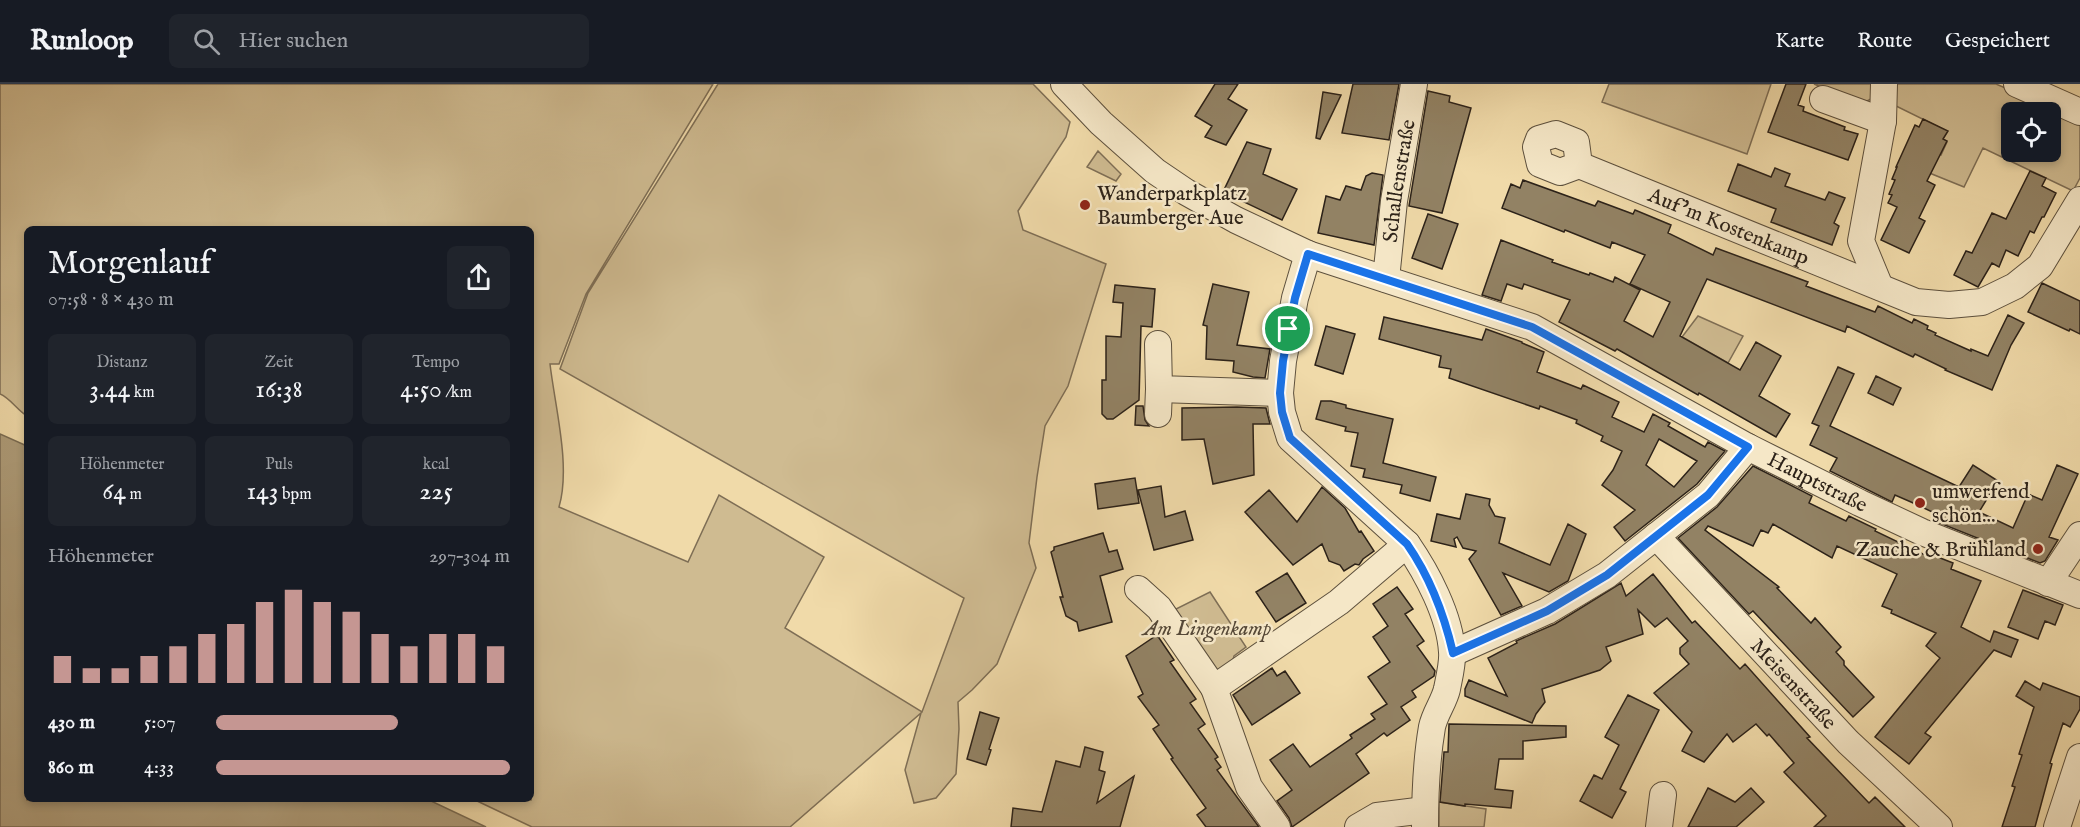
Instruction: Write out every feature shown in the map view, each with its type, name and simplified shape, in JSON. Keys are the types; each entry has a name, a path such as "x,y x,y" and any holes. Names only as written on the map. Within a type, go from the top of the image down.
{"street":[{"name":"Hauptstraße","path":"1064,84 1101,123 1155,171 1186,192 1236,220 1308,254 1532,327 1748,447 1922,532 2080,595"},
{"name":"Schallenstraße","path":"1386,279 1394,201 1414,84"},
{"path":"1880,287 1861,241 1883,121 1884,84"},
{"path":"2018,84 2080,112"},
{"path":"1823,99 1883,121"},
{"name":"Auf'm Kostenkamp","path":"1579,165 1916,302 1949,305 1982,302 2015,286 2040,266 2080,200"},
{"path":"1834,268 1861,241"},
{"path":"1308,254 1288,329 1280,393 1282,412 1290,438 1407,544 1420,562 1438,601 1446,622 1453,653 1447,691 1432,725 1425,818 1377,816 1358,827"},
{"path":"1158,344 1159,401 1280,393"},
{"path":"1453,653 1547,611 1607,575 1708,495 1748,447"},
{"path":"2048,583 2080,535"},
{"name":"Meisenstraße","path":"1656,536 1848,742 1939,827"},
{"path":"1214,688 1339,602 1407,544"},
{"path":"1138,589 1159,608 1214,688 1249,787 1276,827"},
{"path":"2057,827 2080,757"},
{"path":"1659,827 1663,795"}],"green space":[{"path":"0,84 713,84 586,294 559,364 550,364 563,455 559,507 688,562 719,495 824,557 785,628 922,712 964,598 560,369 588,293 718,84 1033,84 1070,122 1066,137 1018,211 1023,230 1106,264 1068,386 1045,426 1029,543 1036,568 997,664 958,702 956,774 936,798 914,803 905,770 921,713 790,827 532,827 479,802 534,802 534,226 24,226 24,414 0,394"},
{"path":"1609,84 1771,84 1747,154 1602,102"},
{"path":"1814,84 1878,84 1873,98 1861,104"},
{"path":"1893,84 1996,84 2038,102 2001,102 2001,157 1983,148 1964,187 1927,172 1937,153 1941,155 1947,142 1943,139 1947,131 1892,104"},
{"path":"2061,112 2080,120 2080,178 2073,191 2012,162 2061,162"},
{"path":"1098,151 1121,174 1116,181 1087,167"},
{"path":"1698,316 1743,336 1728,363 1682,337"},
{"name":"Am Lingenkamp","path":"1210,592 1246,647 1234,656 1232,664 1213,676 1168,613"},
{"path":"1439,802 1486,809 1484,827 1439,827"}],"shaded area":[{"path":"0,434 24,445 24,802 433,802 486,827 0,827"}],"building":[{"path":"1215,84 1238,84 1228,99 1247,110 1226,145 1205,137 1212,126 1195,116"},
{"path":"1353,84 1399,84 1389,140 1342,133"},
{"path":"1786,84 1806,84 1798,105 1804,107 1803,111 1858,134 1848,160 1768,132"},
{"path":"1428,91 1450,96 1449,102 1471,108 1442,213 1409,206"},
{"path":"1323,92 1341,95 1320,139 1316,138"},
{"path":"1923,119 1948,131 1943,139 1947,141 1927,181 1935,185 1919,218 1925,221 1909,253 1881,240 1897,207 1888,203 1892,195 1889,194 1895,180 1892,179 1896,167 1915,125 1919,127"},
{"path":"1247,142 1271,149 1263,174 1297,189 1282,220 1223,192"},
{"path":"1738,164 1771,177 1775,168 1790,174 1785,186 1825,200 1829,192 1845,198 1834,223 1839,226 1832,245 1771,222 1776,209 1728,191"},
{"path":"2030,171 2046,178 2042,186 2056,193 2034,233 2030,231 2018,256 2006,250 1999,267 1992,263 1978,287 1954,275 1966,251 1972,253 1992,213 2006,219"},
{"path":"1372,173 1383,175 1374,245 1318,233 1326,196 1340,200 1346,186 1361,190 1366,176"},
{"path":"1523,180 1595,206 1598,201 1633,214 1635,210 1671,225 1668,233 1713,255 1716,248 1808,282 1806,286 1875,312 1878,306 1912,323 1914,319 1928,326 1927,329 1936,333 1935,335 1988,356 2008,315 2024,323 2011,345 1992,390 1915,354 1913,357 1847,326 1845,332 1707,279 1680,336 1740,370 1756,342 1781,356 1759,396 1790,414 1776,437 1617,349 1615,351 1559,322 1570,300 1524,284 1522,289 1507,284 1501,301 1482,295 1501,240 1589,275 1590,273 1613,282 1615,277 1640,290 1624,321 1653,337 1670,302 1630,284 1645,255 1612,242 1610,248 1502,208 1511,184 1520,188"},
{"path":"1428,214 1458,224 1442,269 1412,258"},
{"path":"2042,283 2080,301 2080,334 2028,312"},
{"path":"1213,284 1249,292 1237,345 1270,349 1265,378 1233,372 1234,361 1206,359 1207,326 1203,325"},
{"path":"1115,285 1155,289 1152,327 1141,326 1139,400 1113,419 1107,419 1102,414 1102,380 1106,380 1106,336 1121,337 1123,303 1113,302"},
{"path":"1384,317 1482,340 1486,329 1544,352 1537,372 1581,389 1583,385 1619,402 1612,417 1644,432 1653,414 1670,423 1668,426 1705,447 1708,442 1725,451 1697,484 1625,541 1614,527 1635,510 1602,485 1613,470 1622,451 1601,441 1603,436 1576,423 1577,420 1449,378 1451,369 1439,367 1441,356 1379,339","holes":["1659,439 1697,461 1674,487 1646,465"]},
{"path":"1326,326 1355,334 1343,374 1315,365"},
{"path":"1838,367 1854,374 1830,426 1959,487 1973,465 1998,481 1979,512 2013,528 2028,494 2042,500 2057,465 2078,474 2049,537 2058,540 2045,561 2040,563 1937,522 1941,516 1895,495 1892,502 1830,471 1837,458 1810,445 1819,426 1812,423"},
{"path":"1876,376 1901,388 1893,405 1868,393"},
{"path":"1321,401 1331,401 1346,405 1346,408 1393,419 1383,463 1436,477 1430,501 1400,493 1402,485 1363,477 1365,469 1351,466 1358,433 1345,431 1346,427 1316,419"},
{"path":"1136,406 1143,406 1145,420 1149,426 1135,425"},
{"path":"1182,408 1266,408 1270,424 1253,424 1254,475 1213,484 1204,439 1182,440"},
{"path":"1753,466 1812,496 1809,503 1846,521 1849,516 1929,557 1930,554 1953,563 1951,569 1981,581 1961,627 1990,642 1994,631 2018,640 2011,657 1994,650 1925,733 1931,737 1909,764 1875,737 1940,658 1926,646 1936,633 1891,613 1892,610 1882,606 1897,574 1837,546 1832,558 1773,524 1768,533 1761,530 1753,546 1708,526 1705,530 1779,587 1777,588 1811,623 1815,618 1841,647 1836,652 1844,661 1844,665 1874,697 1853,717 1753,611 1749,614 1678,538 1717,507"},
{"path":"1135,478 1139,503 1098,509 1095,484"},
{"path":"1161,486 1165,517 1185,511 1193,540 1154,550 1138,490"},
{"path":"1322,487 1345,508 1359,532 1361,531 1374,551 1359,565 1355,564 1344,571 1340,565 1329,561 1322,544 1293,565 1245,512 1269,490 1297,522"},
{"path":"1466,494 1490,499 1489,505 1495,516 1505,518 1499,543 1550,565 1568,524 1586,534 1568,581 1549,592 1503,573 1522,606 1501,615 1469,559 1476,551 1463,548 1457,537 1454,539 1456,547 1431,541 1437,514 1460,519"},
{"path":"1103,533 1109,552 1117,550 1123,569 1100,576 1112,622 1079,631 1077,622 1066,616 1051,552 1054,547"},
{"path":"1287,573 1306,603 1276,622 1256,592"},
{"path":"1653,574 1692,623 1695,621 1740,669 1745,664 1810,737 1807,738 1869,803 1875,797 1905,827 1814,827 1826,816 1784,772 1794,763 1769,734 1767,736 1756,724 1733,742 1727,734 1704,762 1682,751 1692,732 1654,693 1689,664 1680,654 1680,648 1688,641 1667,618 1655,627 1638,610 1643,634 1606,647 1611,661 1600,670 1542,689 1545,702 1532,723 1465,696 1469,680 1507,696 1488,658 1517,643 1516,641 1555,624 1621,583 1626,596"},
{"path":"1397,587 1413,609 1405,614 1424,641 1417,646 1435,671 1434,676 1412,691 1416,697 1401,707 1410,720 1387,736 1384,733 1356,754 1369,773 1292,827 1289,818 1277,801 1292,790 1270,760 1293,744 1310,767 1352,738 1350,735 1375,719 1371,714 1387,704 1368,677 1390,662 1373,637 1388,626 1373,604"},
{"path":"2023,590 2063,605 2055,625 2045,621 2038,639 2008,627"},
{"path":"1157,635 1174,660 1170,662 1196,699 1190,703 1205,724 1198,729 1218,757 1215,759 1221,767 1217,770 1259,827 1206,827 1197,815 1206,808 1153,729 1159,725 1138,697 1143,694 1126,656"},
{"path":"1272,668 1277,676 1285,671 1300,693 1252,725 1233,695"},
{"path":"2025,681 2040,690 2043,683 2080,697 2080,709 2070,727 2063,723 2050,763 2052,764 2035,827 2002,827 2015,787 2012,786 2022,755 2019,754 2034,707 2016,696"},
{"path":"1628,695 1659,710 1620,789 1626,792 1612,818 1580,801 1594,775 1602,779 1619,745 1605,737"},
{"path":"980,712 999,718 986,765 967,759"},
{"path":"1449,724 1566,726 1566,737 1523,741 1523,759 1499,759 1495,789 1513,791 1511,808 1465,804 1465,806 1440,802 1444,752 1448,752"},
{"path":"1085,747 1103,752 1099,770 1105,772 1097,803 1134,776 1120,827 1011,827 1013,808 1042,812 1056,761 1080,767"},
{"path":"1708,788 1735,802 1751,788 1764,802 1736,827 1688,827"}],"place":[{"name":"Wanderparkplatz Baumberger Aue","path":"1085,205"},
{"name":"umwerfend schön...","path":"1920,503"},
{"name":"Zauche & Brühland","path":"2038,549"}],"route":[{"path":"1308,254 1532,327 1748,447 1708,495 1607,575 1547,611 1453,653 1446,622 1438,601 1420,562 1407,544 1290,438 1282,412 1280,393 1288,329 1308,254"}]}
